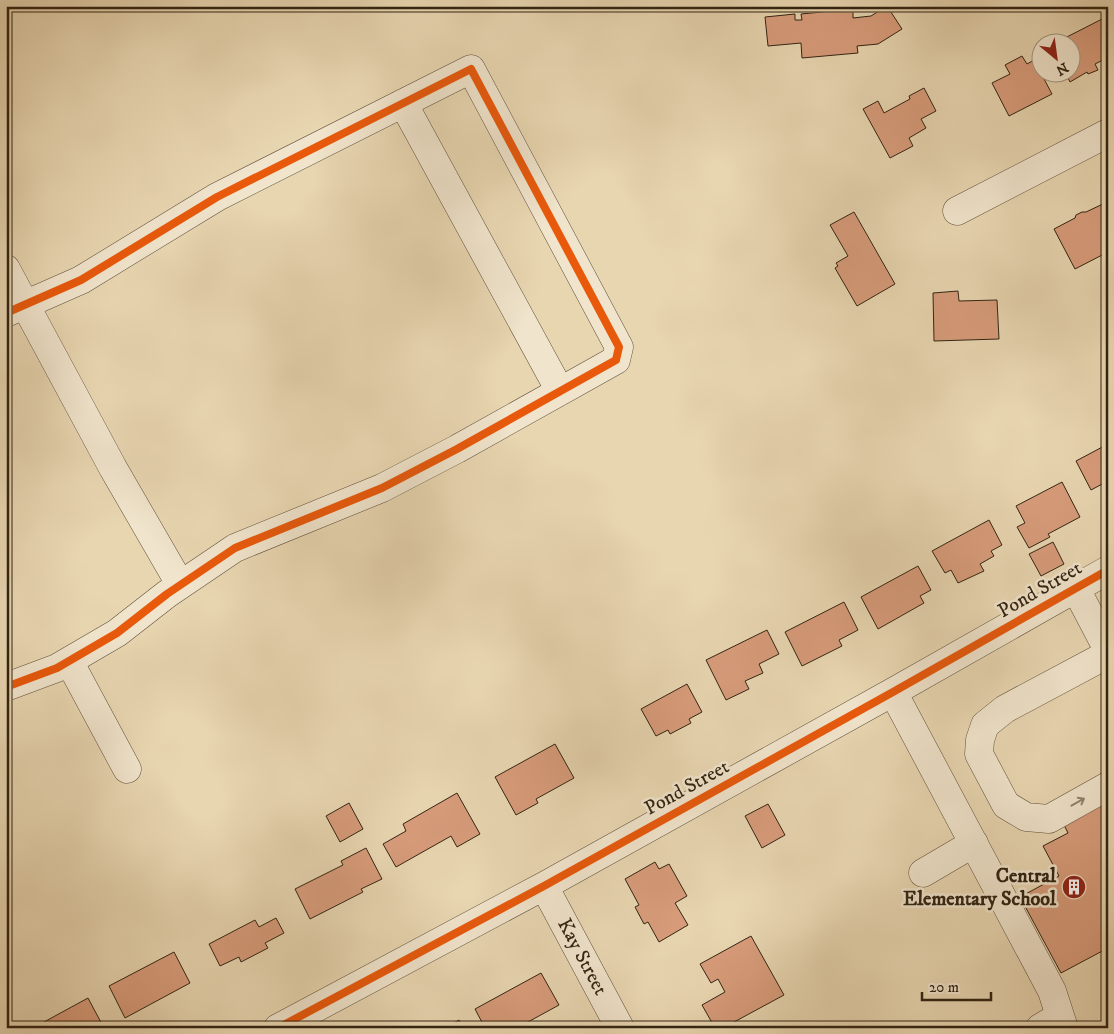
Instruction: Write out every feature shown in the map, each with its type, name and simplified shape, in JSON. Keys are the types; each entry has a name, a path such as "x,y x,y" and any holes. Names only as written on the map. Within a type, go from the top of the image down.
{"street":[{"path":"6,686 56,668 117,634 180,584 236,548 382,488 457,449 616,360 619,347 471,69 217,197 81,280 16,309"},
{"path":"403,103 560,391"},
{"path":"957,211 1108,133"},
{"path":"6,269 16,309 113,468 180,584"},
{"name":"Pond Street","path":"278,1028 544,886 1108,570"},
{"path":"1076,589 1108,650"},
{"path":"1108,654 1005,709 985,725 980,740 979,754 1006,805 1026,818 1049,818 1108,786"},
{"path":"69,661 127,769"},
{"path":"893,692 1052,991 1054,1024"},
{"path":"923,873 974,843"},
{"name":"Kay Street","path":"544,886 620,1028"}],"building":[{"path":"887,6 902,29 878,44 857,46 858,53 802,58 801,43 768,46 765,17 795,14 795,20 802,20 801,14 853,9 853,18 871,16"},
{"path":"1108,16 1108,51 1105,52 1107,58 1095,64 1098,70 1082,75 1082,32 1077,32"},
{"path":"1022,56 1027,64 1032,61 1032,82 1046,82 1052,94 1009,116 992,83 1010,74 1005,65"},
{"path":"924,88 936,111 921,119 926,128 909,138 913,146 890,158 863,109 878,101 884,113 910,99 909,96"},
{"path":"1105,203 1108,209 1108,252 1075,269 1054,229 1075,218 1076,215"},
{"path":"854,212 895,284 857,306 835,268 838,266 836,263 848,256 830,225"},
{"path":"958,291 959,301 997,300 999,339 934,341 933,293"},
{"path":"1108,444 1108,481 1091,490 1076,461"},
{"path":"1062,482 1080,517 1048,534 1050,537 1029,548 1017,527 1025,523 1016,506"},
{"path":"989,520 1002,545 991,551 994,556 980,564 984,571 958,583 951,570 945,573 932,551"},
{"path":"1053,542 1064,564 1041,576 1029,554"},
{"path":"918,566 931,590 920,596 924,603 878,629 861,597"},
{"path":"844,602 858,630 839,640 842,646 802,666 785,632"},
{"path":"767,630 779,654 759,664 763,673 745,681 749,689 726,700 706,660"},
{"path":"687,684 702,712 689,719 691,723 670,734 668,730 656,736 641,709"},
{"path":"555,744 574,778 536,799 538,803 516,815 495,777"},
{"name":"Central Elementary School","path":"1108,791 1108,948 1061,973 1020,897 1059,876 1043,846 1068,833 1060,817"},
{"path":"457,793 480,834 457,847 451,836 396,867 383,844 406,831 403,824"},
{"path":"349,803 363,829 340,842 326,816"},
{"path":"768,804 785,835 762,848 745,816"},
{"path":"366,848 382,879 361,889 363,892 310,919 295,889 343,865 341,861"},
{"path":"655,862 659,869 669,864 687,896 675,903 688,925 659,942 648,922 644,924 635,907 639,905 625,879"},
{"path":"276,918 284,933 265,943 268,948 241,962 239,957 220,966 209,944 255,920 259,927"},
{"path":"751,936 784,995 723,1028 715,1028 702,1005 725,992 718,979 711,983 700,964"},
{"path":"174,952 190,983 125,1018 109,986"},
{"path":"541,973 559,1005 517,1028 485,1028 475,1009"},
{"path":"88,998 104,1028 33,1028"},
{"path":"459,1020 463,1028 445,1028"}],"cycle path":[{"path":"6,313 81,280 217,197 471,69 619,347 616,360 457,449 382,488 235,548 167,594 117,633 57,668 6,687"},
{"path":"278,1028 544,886 1108,570"}],"place":[{"name":"Central Elementary School","path":"1074,887"}]}
